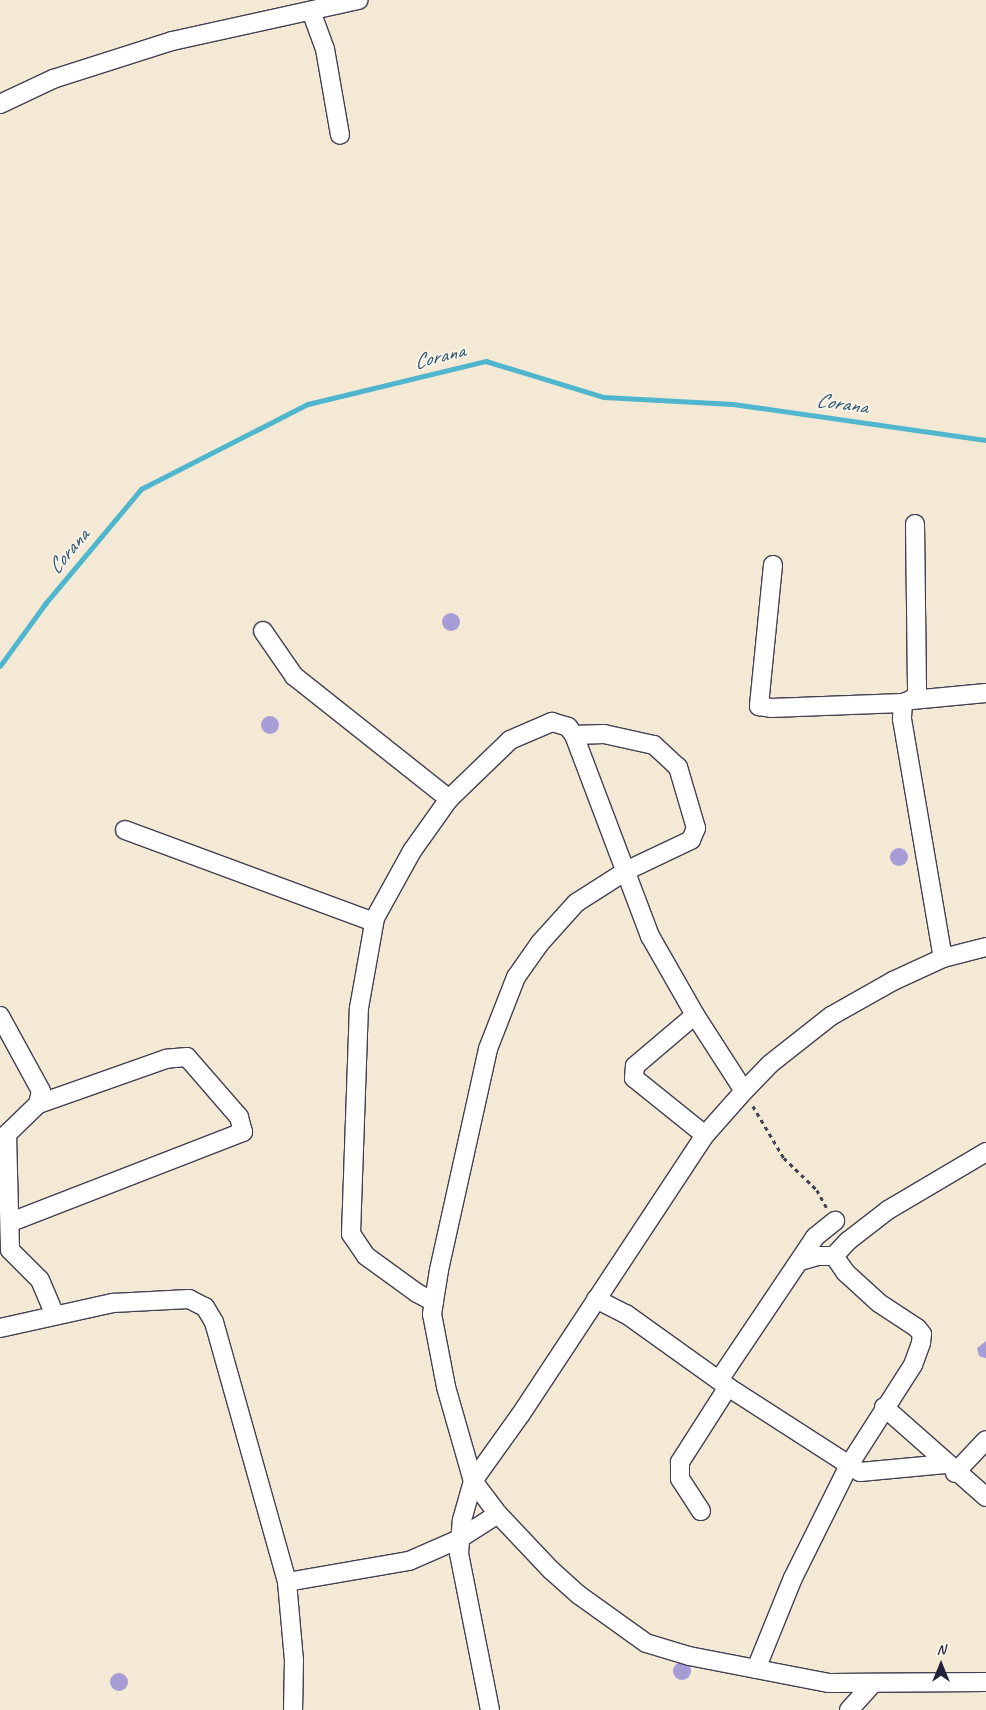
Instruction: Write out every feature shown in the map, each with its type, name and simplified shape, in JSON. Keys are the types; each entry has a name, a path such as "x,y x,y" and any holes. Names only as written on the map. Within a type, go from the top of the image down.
{"street":[{"path":"0,104 53,79 172,41 359,0"},
{"path":"311,11 326,49 340,135"},
{"path":"915,524 917,691 908,702 902,719 943,958"},
{"path":"773,565 759,706 771,708 908,702 986,693"},
{"path":"263,631 294,676 449,800"},
{"path":"434,1302 417,1293 366,1256 351,1234 359,1008 374,922 412,852 449,800 510,740 552,722 568,726 574,735 650,936 695,1015 744,1091"},
{"path":"574,735 604,734 654,745 678,767 696,828 691,840 626,871 576,904 540,943 516,977 488,1049 432,1314 446,1387 473,1480 498,1514 565,1583 646,1643 689,1656 829,1682 986,1682"},
{"path":"124,830 374,922"},
{"path":"490,1710 458,1553 459,1539 473,1480 705,1135 744,1091 770,1064 831,1016 893,980 943,958 986,947"},
{"path":"695,1015 635,1066 634,1078 705,1135"},
{"path":"0,1016 35,1078 40,1091 38,1104"},
{"path":"11,1222 243,1132 239,1117 187,1057 166,1059 38,1104 3,1136 11,1222 10,1250 40,1280 55,1315"},
{"path":"800,1261 817,1256 834,1256 848,1241 888,1210 986,1152"},
{"path":"701,1511 680,1479 680,1462 723,1384 815,1237 835,1221"},
{"path":"756,1669 793,1578 849,1466 884,1407 913,1365 922,1334 879,1303 846,1273 834,1256"},
{"path":"0,1328 113,1303 178,1298 189,1299 205,1307 214,1322 287,1582 294,1660 293,1710"},
{"path":"596,1299 626,1314 723,1384 860,1472 951,1469 986,1440"},
{"path":"884,1407 951,1469 986,1497"},
{"path":"287,1582 409,1561 459,1539 498,1514"},
{"path":"849,1710 873,1683"}],"path":[{"path":"744,1091 784,1158 817,1190 835,1221"}],"building":[{"path":"451,613 457,616 460,622 457,628 451,631 445,628 442,622 445,616"},
{"path":"270,716 276,719 279,725 276,731 270,734 264,731 261,725 264,719"},
{"path":"899,848 905,851 908,857 905,863 899,866 893,863 890,857 893,851"},
{"path":"986,1341 985,1358 979,1356 977,1348"},
{"path":"682,1662 688,1665 691,1671 688,1677 682,1680 676,1677 673,1671 676,1665"},
{"path":"119,1673 125,1676 128,1682 125,1688 119,1691 113,1688 110,1682 113,1676"}],"waterway":[{"name":"Corana","path":"0,666 45,604 141,489 308,404 486,361 604,397 733,404 986,440"}]}
